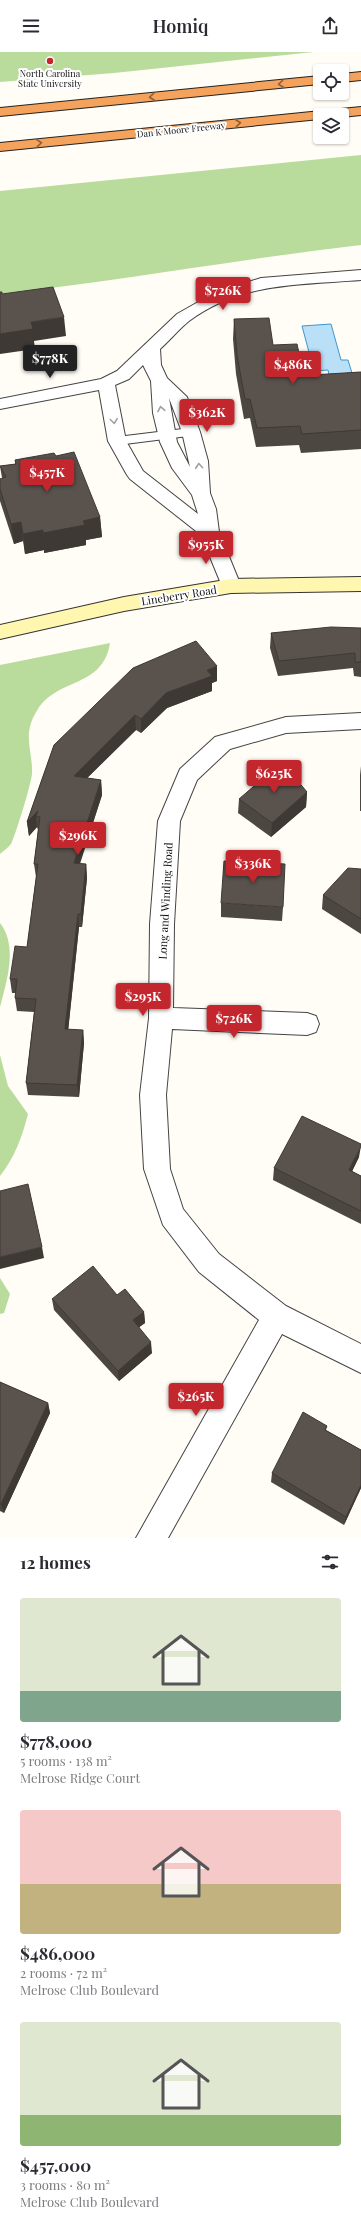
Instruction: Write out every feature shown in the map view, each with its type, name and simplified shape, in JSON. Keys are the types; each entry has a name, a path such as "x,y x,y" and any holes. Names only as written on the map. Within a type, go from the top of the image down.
{"highway":[{"path":"349,77 361,76"},
{"path":"0,112 313,81"},
{"name":"Dan K Moore Freeway","path":"0,147 361,111"}],"street":[{"path":"0,404 106,383 123,375 136,365 152,347 183,318 220,296 261,283 361,275"},
{"path":"152,347 152,365 160,381 178,397 191,432 199,461 201,493 207,509 209,532 231,586"},
{"path":"160,381 159,407 176,461 184,475 201,493"},
{"path":"106,383 117,441 136,475 209,532"},
{"name":"Lineberry Road","path":"0,632 124,604 231,586 361,584"},
{"name":"Long and Winding Road","path":"361,721 286,725 223,743 188,775 169,820 162,924 161,1018 153,1095 157,1169 172,1216 209,1263 276,1316 361,1359"},
{"path":"161,1018 308,1024"},
{"path":"151,1538 276,1316"}],"lane":[{"path":"117,441 191,432"}],"green space":[{"path":"0,52 314,52 114,73 0,82"},
{"path":"361,155 361,245 90,283 0,294 0,191"},
{"path":"110,643 106,657 99,668 90,675 57,692 47,699 38,709 33,718 29,734 32,765 31,779 11,844 0,854 0,665"},
{"path":"0,923 9,942 10,953 8,975 0,1007"},
{"path":"0,1055 8,1086 28,1114 23,1131 10,1162 0,1176"},
{"path":"0,1278 10,1294 4,1313 0,1314"}],"water":[{"path":"331,324 341,360 348,360 352,373 329,375 328,370 314,371 302,326"}],"building":[{"path":"53,287 64,317 31,322 33,329 0,334 0,292 2,292 2,294"},
{"path":"269,318 273,345 297,344 300,358 307,358 311,375 361,372 361,430 302,434 300,426 257,428 250,399 245,399 237,355 234,319"},
{"path":"74,452 100,517 83,521 85,525 43,533 43,530 23,534 21,522 11,524 0,489 0,479 6,477 0,466 16,464 15,460 54,453 56,456"},
{"path":"331,627 361,628 361,662 355,662 355,653 279,661 271,633"},
{"path":"196,641 217,666 207,670 212,676 166,693 141,719 135,715 74,776 101,780 74,863 86,864 81,914 78,914 65,1029 83,1030 77,1085 26,1083 36,999 15,998 17,979 10,979 15,946 27,947 38,864 34,864 40,817 36,816 38,811 27,822 54,745 133,668"},
{"path":"282,762 307,792 272,823 239,799"},
{"path":"224,861 285,864 283,907 221,903"},
{"path":"348,868 361,869 361,919 323,895"},
{"path":"302,1116 361,1144 349,1170 361,1176 361,1211 274,1168"},
{"path":"28,1184 42,1247 0,1257 0,1191"},
{"path":"93,1266 117,1295 125,1289 144,1312 133,1320 151,1342 118,1371 52,1299"},
{"path":"0,1382 48,1403 1,1504 0,1504"},
{"path":"303,1412 327,1426 325,1430 361,1450 361,1485 346,1517 272,1473"}],"place":[{"name":"North Carolina State University","path":"50,61"}]}
